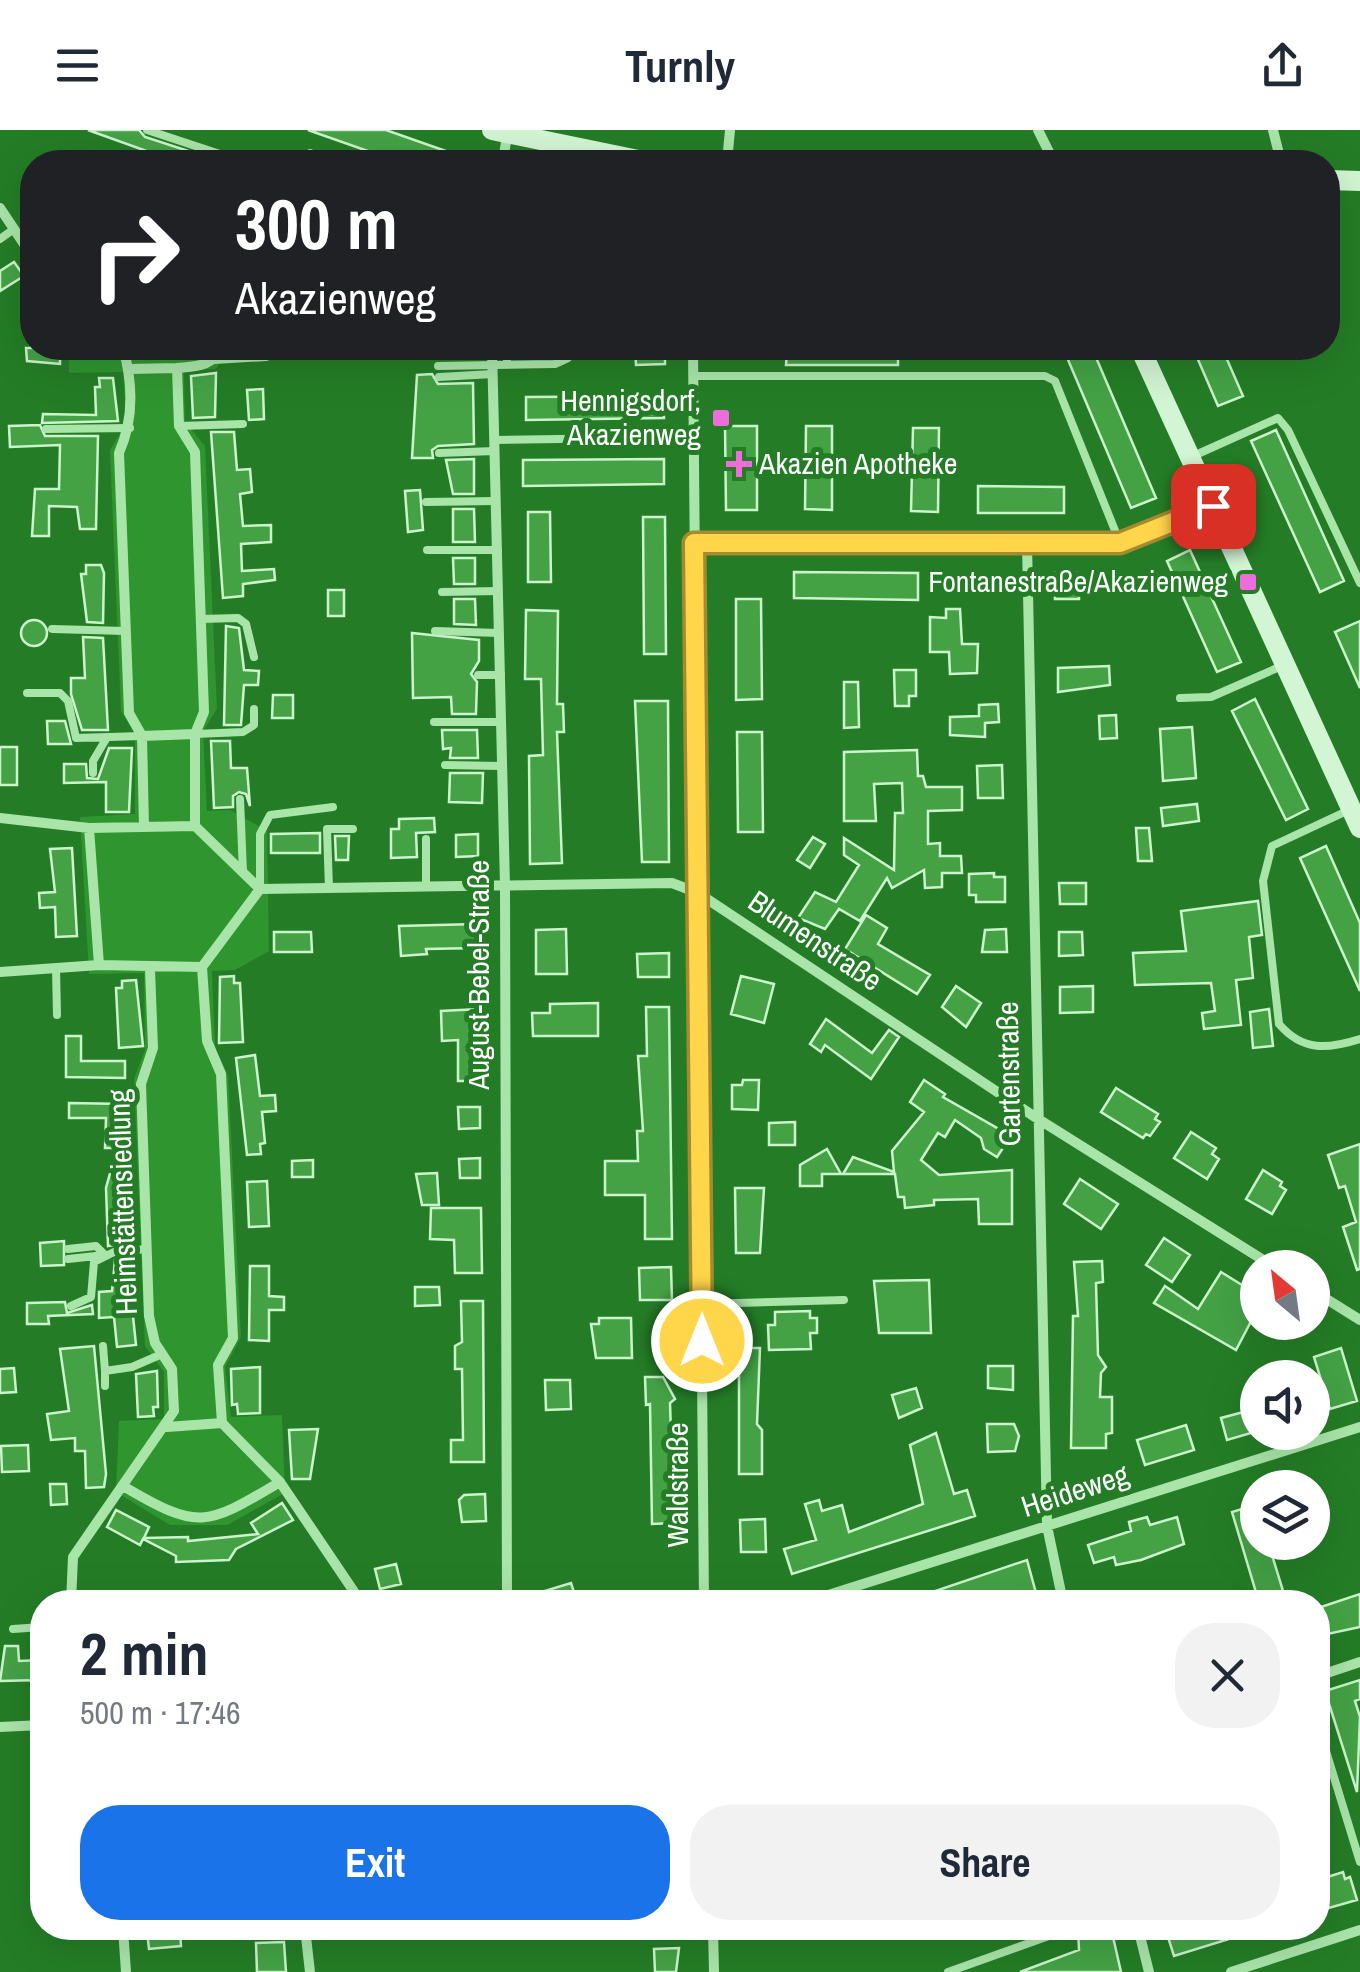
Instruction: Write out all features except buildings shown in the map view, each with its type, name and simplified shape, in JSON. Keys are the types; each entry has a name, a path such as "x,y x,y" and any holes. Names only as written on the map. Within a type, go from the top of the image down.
{"street":[{"path":"503,132 590,150"},
{"path":"0,208 20,238"},
{"path":"126,360 130,428 119,453 129,713 142,736 144,827"},
{"path":"128,369 177,368 214,360"},
{"name":"August-Bebel-Straße","path":"492,360 505,886 507,1590"},
{"name":"Waldstraße","path":"692,360 704,1590"},
{"path":"1146,360 1356,818"},
{"path":"177,368 178,426 195,452 204,712 195,734 194,826"},
{"path":"694,543 1120,543 1213,506"},
{"name":"Gartenstraße","path":"1026,543 1035,1117 1047,1526 1060,1590"},
{"path":"142,736 195,734"},
{"path":"0,818 88,828 194,826 260,889 202,967 208,1041 222,1074 234,1338 218,1365 222,1423 280,1482 353,1590"},
{"path":"88,828 99,965"},
{"name":"Blumenstraße","path":"260,889 672,883 698,893 1035,1117 1247,1250"},
{"path":"0,972 99,965 150,969 202,967"},
{"name":"Heimstättensiedlung","path":"73,1590 74,1556 105,1506 124,1486 174,1412 172,1369 162,1354 150,1316 141,1084 153,1048 150,969"},
{"path":"1330,1301 1360,1320"},
{"path":"167,1427 222,1423"},
{"name":"Heideweg","path":"844,1590 1360,1426"},
{"path":"124,1486 175,1517 223,1516 280,1482"},
{"path":"1330,1672 1360,1662"},
{"path":"0,1727 30,1726"},
{"path":"1330,1940 1360,1930"},
{"path":"125,1940 126,1972"},
{"path":"306,1940 310,1972"},
{"path":"713,1940 714,1972"},
{"path":"1141,1940 1149,1972"},
{"path":"1231,1972 1329,1940"}],"lane":[{"path":"147,130 208,150"},
{"path":"0,238 14,229"},
{"path":"440,377 492,370 507,364 555,364 564,360"},
{"path":"438,366 492,370"},
{"path":"693,376 1045,376 1055,381 1120,543"},
{"path":"1191,457 1278,418 1360,583"},
{"path":"178,426 243,424"},
{"path":"46,430 130,428"},
{"path":"440,453 495,445 694,437"},
{"path":"426,502 496,501"},
{"path":"427,550 498,550"},
{"path":"442,592 498,591"},
{"path":"201,619 238,618 246,624 254,656"},
{"path":"52,629 126,631"},
{"path":"435,631 499,633"},
{"path":"1180,698 1211,696 1286,664"},
{"path":"478,674 501,675"},
{"path":"27,693 60,693 68,701 76,738 142,736"},
{"path":"195,734 243,732 254,725 254,710"},
{"path":"434,722 501,722"},
{"path":"93,773 93,760 106,739"},
{"path":"446,766 501,766"},
{"path":"240,799 244,873"},
{"path":"260,889 260,834 270,815 333,807"},
{"path":"1356,818 1272,846 1263,882 1279,1024 1302,1044 1323,1049 1360,1040"},
{"path":"328,888 328,829 354,829"},
{"path":"426,839 426,886"},
{"path":"56,968 57,1015"},
{"path":"68,1249 96,1246 104,1255"},
{"path":"68,1259 147,1249"},
{"path":"71,1306 88,1302 94,1262 104,1255"},
{"path":"702,1304 844,1300"},
{"path":"103,1346 105,1386"},
{"path":"105,1371 132,1367 162,1354"},
{"path":"12,1629 30,1628"},
{"path":"1330,1764 1360,1862"},
{"path":"948,1972 1037,1940"}],"green space":[{"path":"69,360 222,360 216,369 184,371 185,422 205,446 217,709 203,731 207,811 230,810 267,831 269,951 235,970 212,971 215,1048 228,1075 241,1337 225,1367 231,1417 282,1415 285,1493 227,1525 170,1525 116,1492 119,1421 164,1419 164,1372 145,1346 134,1079 145,1050 144,973 89,974 80,817 135,814 135,734 121,711 110,450 126,424 123,372 69,373"}],"place":[{"name":"Hennigsdorf, Akazienweg","path":"721,418"},
{"name":"Akazien Apotheke","path":"739,464"},
{"name":"Fontanestraße/Akazienweg","path":"1248,582"}],"route":[{"path":"702,1341 694,543 1120,543 1213,506"}]}
